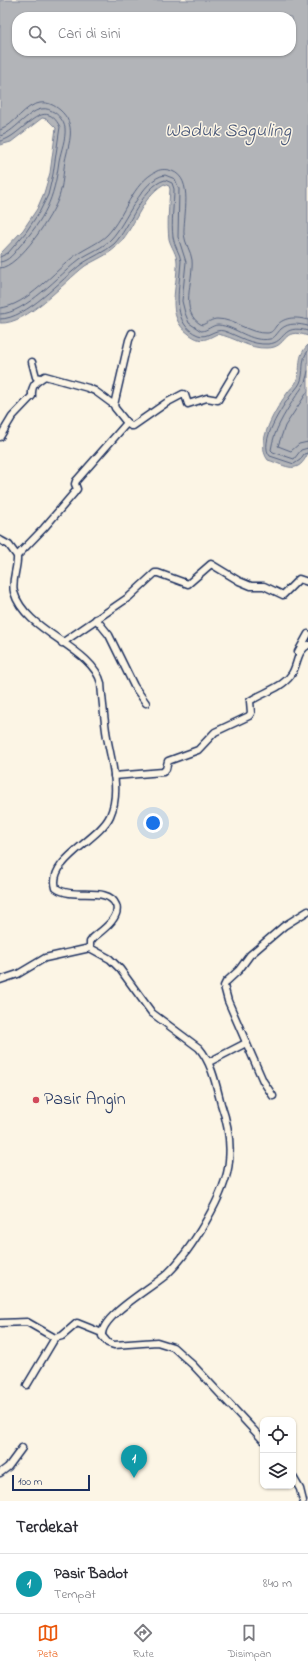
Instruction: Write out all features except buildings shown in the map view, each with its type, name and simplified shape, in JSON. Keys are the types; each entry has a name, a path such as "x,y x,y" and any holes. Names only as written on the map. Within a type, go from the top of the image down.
{"street":[{"path":"114,405 127,348 132,333"},
{"path":"32,362 36,376 42,378"},
{"path":"0,437 12,416 32,396 32,387 42,378 48,376 95,391 114,405 127,423 133,426 183,394 185,395 188,404 207,398 218,400 236,370"},
{"path":"17,556 44,528 74,493 77,489 75,484 76,481 127,423"},
{"path":"0,540 9,545 17,556 18,562 13,584 16,598 41,627 87,661 99,675 114,776 114,800 110,817 106,824 94,836 66,858 59,866 54,879 56,888 63,893 102,894 109,897 115,903 117,908 113,920 106,928 92,938 90,948"},
{"path":"62,643 129,597 155,573 188,584 211,564 234,579 251,586 264,586 283,594 299,579 308,582"},
{"path":"96,619 109,635 132,681 146,703"},
{"path":"299,655 299,649 308,634"},
{"path":"114,776 163,772 166,769 168,762 198,750 215,732 249,716 251,713 250,701 288,679 294,670 299,655 308,645"},
{"path":"273,1096 263,1081 246,1043 228,1001 224,990 224,984 234,975 244,961 254,951 284,926 308,911"},
{"path":"0,980 18,974 45,958 90,948 110,958 120,969 152,1013 199,1048 209,1062 224,1111 229,1148 229,1162 220,1194 189,1247 174,1267 157,1282 119,1310 105,1326 102,1333 104,1339 114,1346 157,1342 173,1347 194,1365 260,1437"},
{"path":"209,1062 246,1043"},
{"path":"0,1322 28,1322 55,1338"},
{"path":"27,1385 55,1338 62,1336 78,1323 102,1333"},
{"path":"0,1473 8,1467 22,1448"},
{"path":"296,1482 305,1498"}],"water":[{"name":"Waduk Saguling","path":"0,0 308,0 308,336 299,334 289,335 279,345 260,348 217,334 200,340 193,337 181,327 174,310 177,262 168,233 170,189 169,186 164,184 149,197 129,231 113,250 85,266 33,310 11,322 0,323 0,254 23,230 37,209 50,173 56,128 47,119 42,118 11,142 0,145"},
{"path":"308,345 308,453 300,465 291,467 268,460 264,453 265,435 273,416 283,399 296,382 302,353"}],"place":[{"name":"Pasir Angin","path":"36,1100"},
{"name":"Pasir Badot","path":"134,1478"}]}
